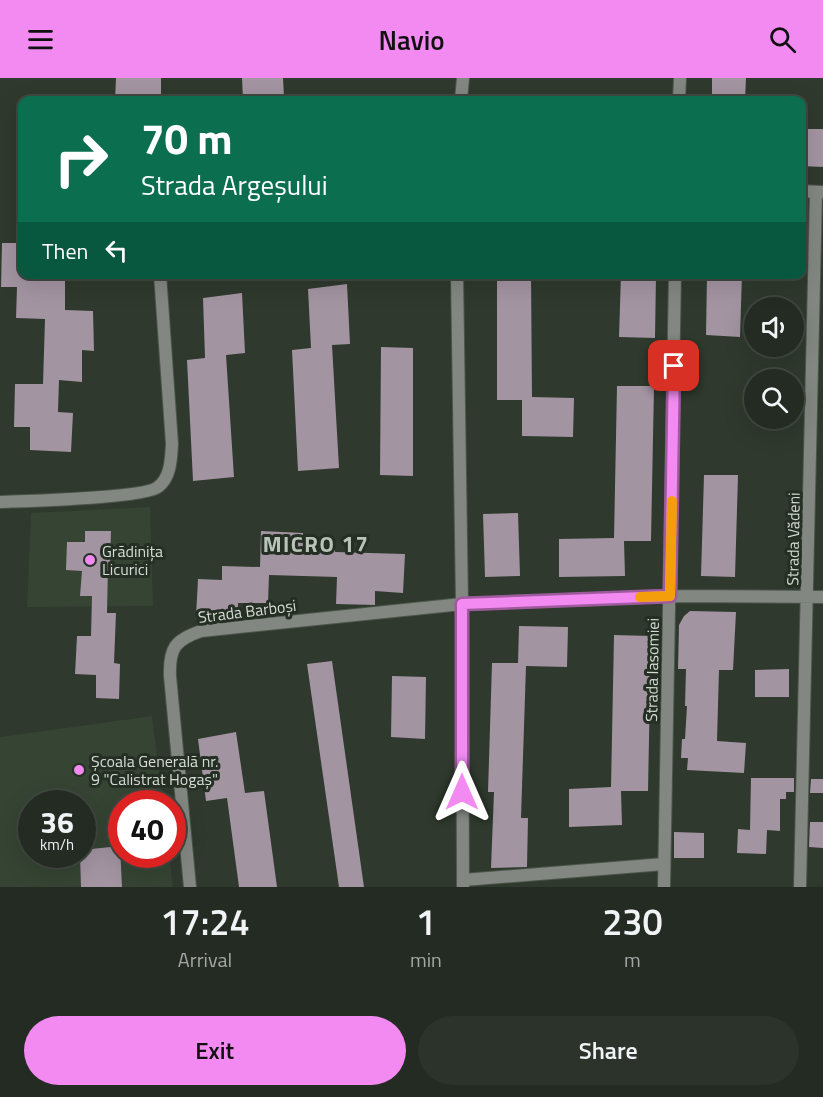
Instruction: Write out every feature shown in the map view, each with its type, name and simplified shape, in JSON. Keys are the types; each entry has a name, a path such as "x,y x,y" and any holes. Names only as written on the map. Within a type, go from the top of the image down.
{"street":[{"path":"461,96 463,78"},
{"path":"680,78 680,96"},
{"name":"Strada Vădeni","path":"800,887 820,192"},
{"path":"0,502 134,494 157,488 165,478 171,465 172,444 160,279"},
{"path":"457,279 463,883 664,864"},
{"name":"Strada Iasomiei","path":"664,887 675,279"},
{"path":"462,604 670,596 823,597"},
{"name":"Strada Barboși","path":"190,887 170,676 170,658 175,646 184,637 201,631 462,604"}],"shaded area":[{"name":"Grădinița Licurici","path":"150,507 153,606 27,607 31,513"},
{"name":"Școala Generală nr. 9 \"Calistrat Hogaș\"","path":"152,716 161,790 108,790 108,868 171,868 173,887 0,887 0,737"}],"building":[{"path":"116,78 161,78 161,96 115,96"},
{"path":"242,78 283,78 284,96 243,96"},
{"path":"712,78 746,78 745,96 712,96"},
{"path":"806,129 823,129 823,167 806,166"},
{"path":"2,243 18,243 18,279 65,279 65,310 93,311 94,351 82,350 82,382 59,380 58,412 73,413 71,452 30,450 30,427 14,427 15,384 43,384 45,319 16,318 17,287 1,287"},
{"path":"497,279 531,279 532,397 574,398 573,437 522,436 522,400 497,400"},
{"path":"621,279 656,279 655,338 619,337"},
{"path":"707,279 742,279 740,337 706,335"},
{"path":"347,284 350,344 332,345 339,468 298,471 292,350 311,348 308,289"},
{"path":"242,293 245,353 226,355 234,477 193,481 187,360 205,358 203,298"},
{"path":"381,347 413,348 413,476 380,475"},
{"path":"617,386 654,386 651,541 624,541 625,576 559,577 559,539 614,538"},
{"path":"704,475 738,475 735,577 701,576"},
{"path":"518,513 520,576 485,577 483,514"},
{"path":"85,531 111,531 107,613 116,613 114,663 120,664 119,699 96,698 96,675 75,674 77,636 91,636 92,596 80,596 82,571 66,570 67,542 85,542"},
{"path":"261,531 303,533 303,542 335,542 335,552 405,554 403,593 375,591 375,605 336,604 337,577 269,575 268,603 238,603 238,617 196,616 198,579 222,580 222,566 260,567"},
{"path":"690,611 736,612 733,670 719,670 717,741 746,743 744,773 687,770 688,758 681,758 687,706 685,706 686,669 678,669 679,625"},
{"path":"519,626 568,627 567,667 526,666 521,818 528,818 527,867 491,868 494,792 488,792 492,663 518,663"},
{"path":"614,635 651,636 648,791 621,791 622,825 569,827 569,789 611,787"},
{"path":"332,661 364,887 339,887 307,664"},
{"path":"789,669 789,697 755,697 755,670"},
{"path":"392,676 426,677 425,739 391,737"},
{"path":"236,732 245,793 264,791 277,887 239,887 227,798 206,801 198,739"},
{"path":"751,778 794,778 794,792 786,792 786,799 780,799 780,831 767,830 766,854 737,853 738,829 750,830"},
{"path":"811,779 823,779 823,793 810,793"},
{"path":"810,822 823,822 823,848 809,847"},
{"path":"674,832 704,833 704,858 674,858"},
{"path":"108,847 108,868 121,868 122,887 81,887 80,868 96,868 96,849"}],"slow traffic":[{"path":"640,597 670,596 672,501"}],"place":[{"name":"Grădinița Licurici","path":"90,560"},
{"name":"Școala Generală nr. 9 \"Calistrat Hogaș\"","path":"79,770"}],"district":[{"name":"MICRO 17","path":"316,544"}],"route":[{"path":"462,792 462,604 670,596 674,366"}]}
